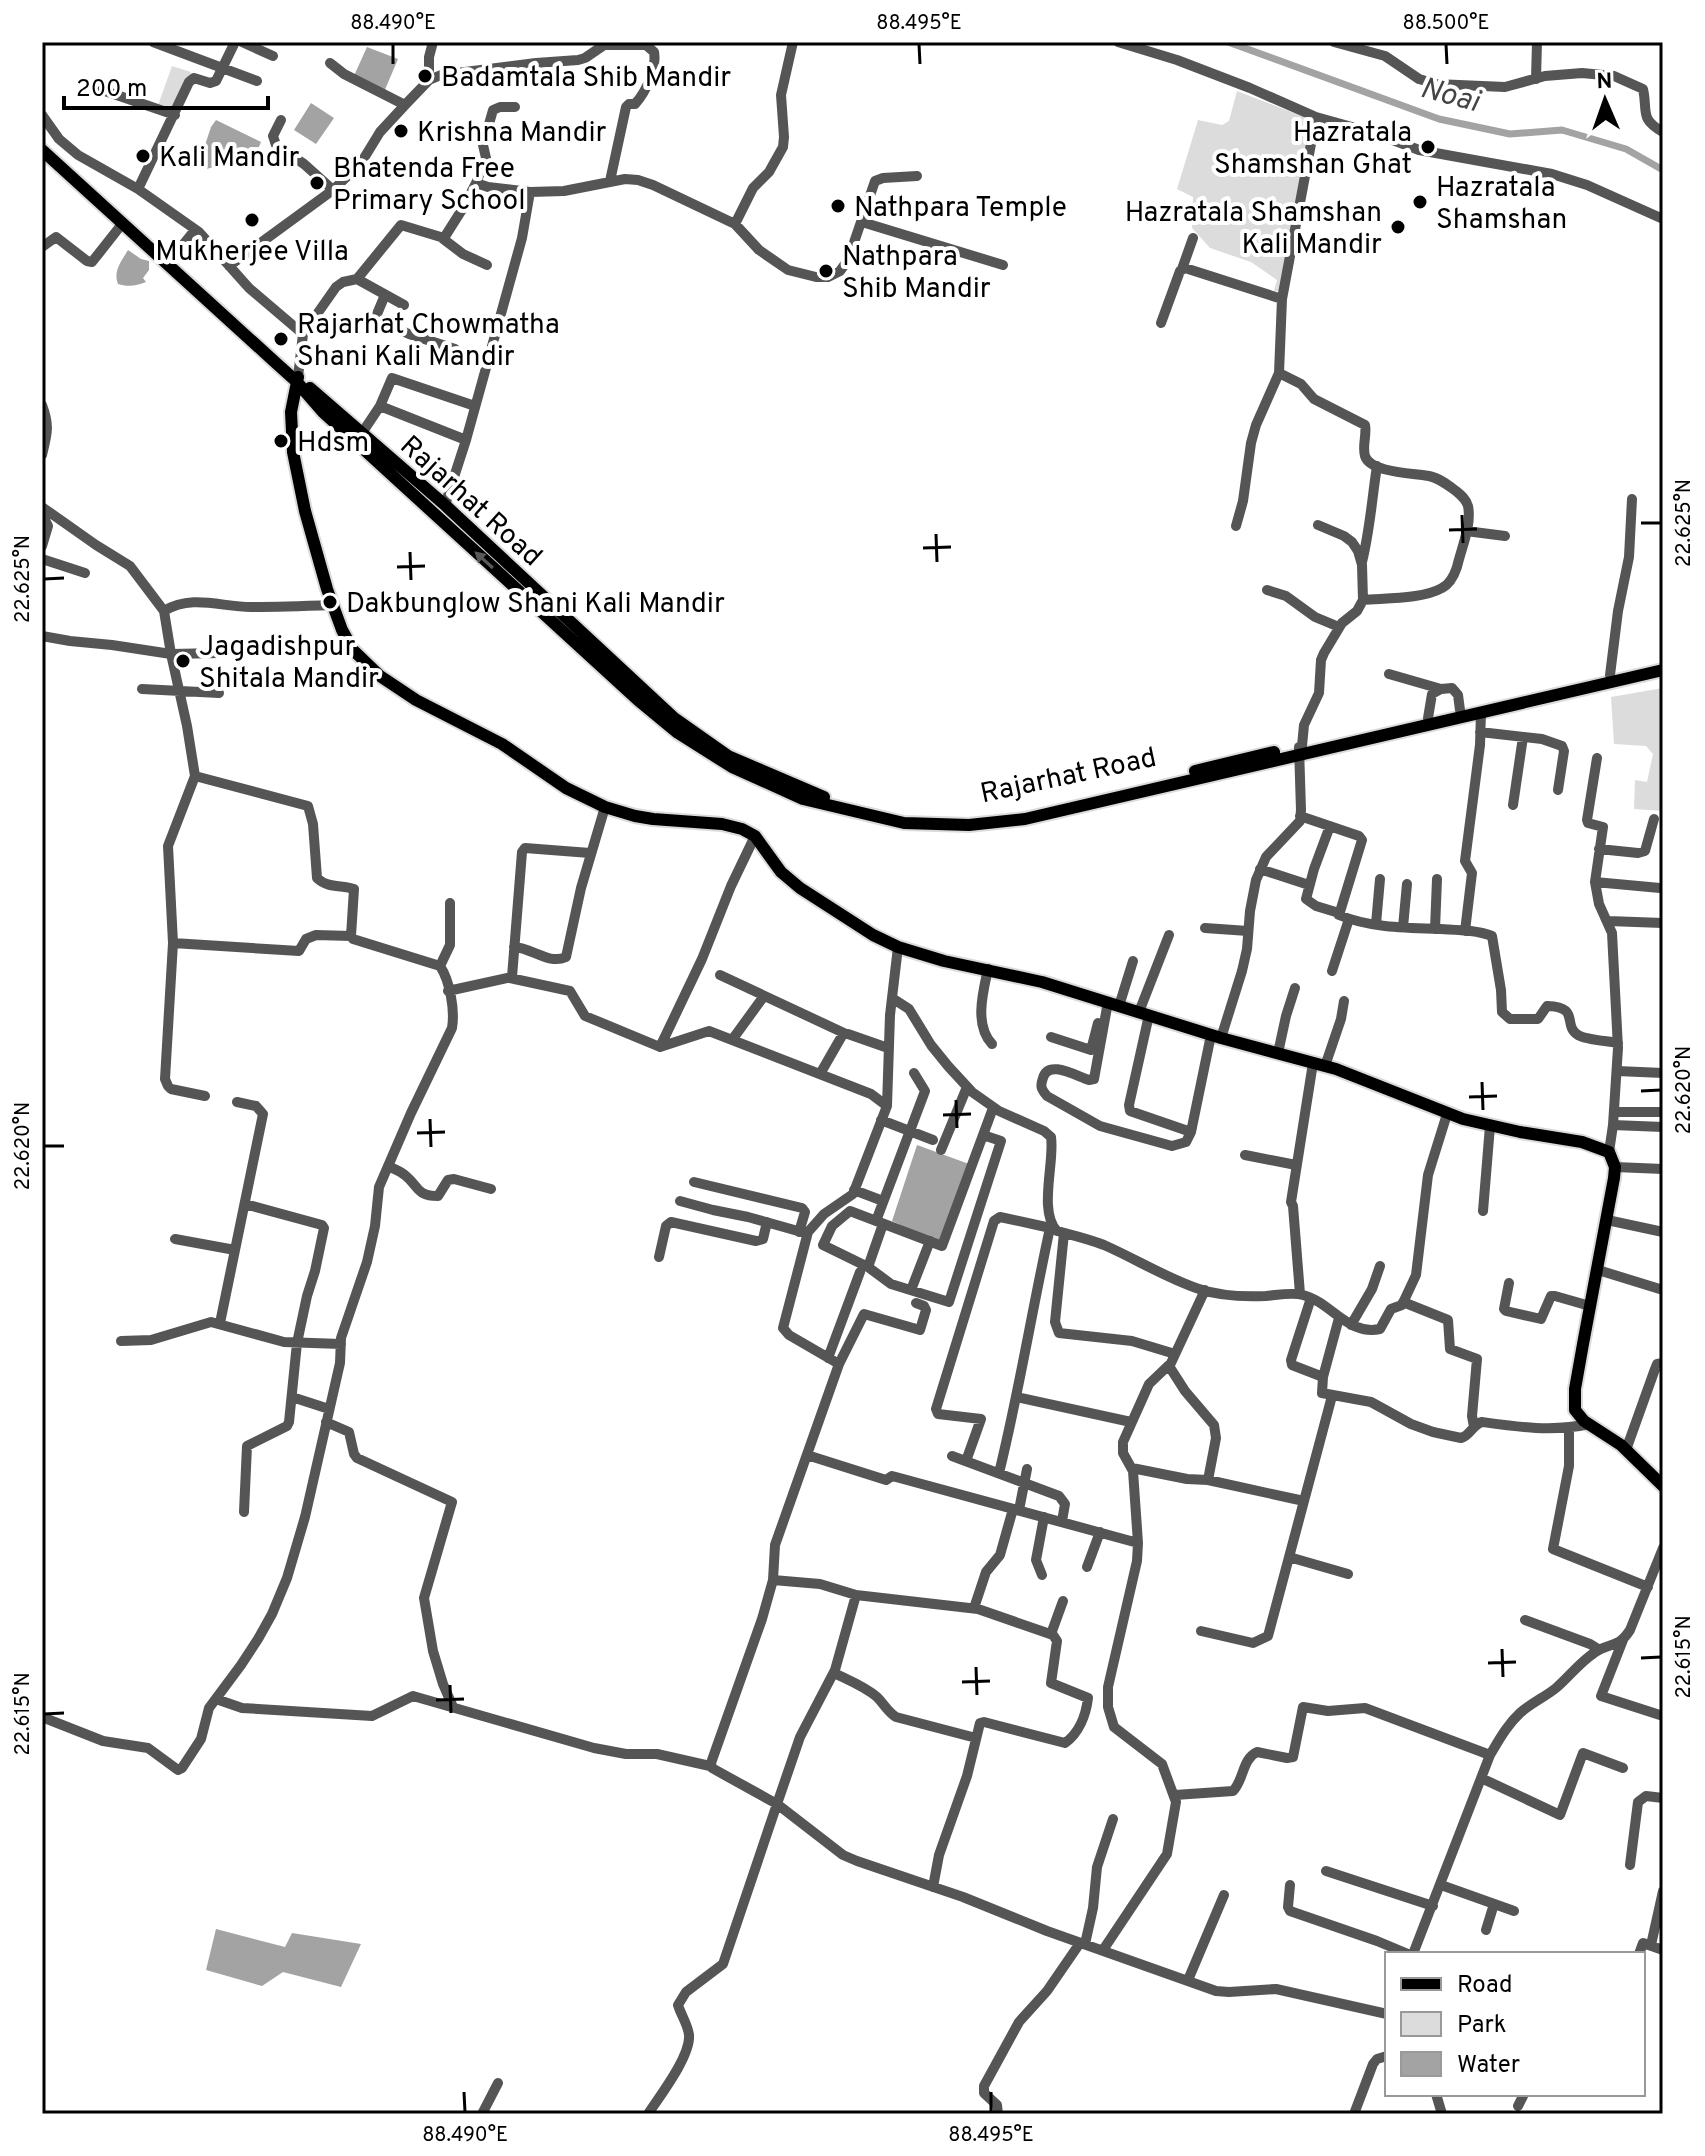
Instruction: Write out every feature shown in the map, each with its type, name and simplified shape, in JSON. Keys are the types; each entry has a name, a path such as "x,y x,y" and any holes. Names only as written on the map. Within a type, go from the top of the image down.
{"main road":[{"path":"42,143 297,379 323,412 359,437 550,621 667,725 732,767 789,794 904,823 980,824 1037,816 1300,749 1663,670"},
{"path":"42,150 297,379"},
{"path":"297,379 290,428 296,470 322,575 342,630 361,659 416,700 502,744 566,788 605,807 653,819 734,826 755,836 781,872 800,888 873,935 898,947 935,959 1042,982 1319,1064 1359,1077 1447,1114 1490,1126 1592,1144 1609,1152 1615,1167 1575,1398 1577,1414 1626,1450 1663,1486"},
{"name":"Rajarhat Road","path":"359,437 445,505 674,718 728,756 828,799 871,810 908,816 971,819 1021,812 1663,662"}],"street":[{"path":"153,42 257,81"},
{"path":"138,189 192,80 197,78 214,82 235,42"},
{"path":"242,42 273,56"},
{"path":"429,80 429,57 433,42"},
{"path":"735,224 753,188 769,172 783,147 781,95 793,42"},
{"path":"1118,42 1177,60 1316,117 1377,134 1419,150 1552,174 1587,185 1663,219"},
{"path":"1334,42 1385,56 1419,79 1436,84 1505,87 1582,73 1626,80 1643,89 1646,119 1663,132"},
{"path":"1536,79 1537,42"},
{"path":"229,266 333,190 361,163 380,132 429,80 448,74 578,60 604,45 646,43 654,52 654,65 641,98 626,107 610,181"},
{"path":"330,63 344,74 405,105"},
{"path":"102,90 175,115"},
{"path":"442,238 447,236 486,158 483,145 493,110 497,107 515,107"},
{"path":"42,115 59,139 78,155 138,189 195,230 249,288 303,334"},
{"path":"1236,526 1256,425 1279,373 1282,299 1316,117"},
{"path":"281,120 273,136 276,145 304,164 333,190"},
{"path":"476,183 530,192 564,191 625,179 653,185 735,224 759,250 782,268 828,277 840,271 848,260 877,180 917,176"},
{"path":"445,505 522,238 530,192"},
{"path":"862,222 1003,265"},
{"path":"42,247 56,237 92,262 122,224"},
{"path":"297,379 303,334 336,287 357,279 401,225 442,238 463,254 487,265"},
{"path":"170,261 195,230"},
{"path":"1161,323 1193,238"},
{"path":"1182,269 1218,277 1282,299"},
{"path":"357,279 404,305"},
{"path":"385,295 377,314 378,321 455,349"},
{"path":"1279,373 1301,384 1314,399 1365,425 1364,454 1367,460 1407,475 1433,477 1459,493 1467,503 1466,531 1454,574 1445,587 1425,593 1363,600"},
{"path":"359,437 380,406 392,378 475,406"},
{"path":"42,405 48,421 42,455"},
{"path":"380,406 466,440"},
{"path":"1110,1003 1094,1079 1048,1069 1044,1072 1042,1091 1100,1126 1172,1146 1186,1142 1216,1036 1242,971 1252,896 1260,869 1266,857 1297,825 1300,816 1300,749 1304,725 1319,693 1321,660 1339,627 1357,611 1363,600 1362,565 1377,466"},
{"path":"1610,675 1629,557 1632,499"},
{"path":"42,507 130,566 164,611 195,776 168,846 173,943 165,1083 171,1089 205,1096"},
{"path":"42,514 48,526 42,546"},
{"path":"1318,525 1352,542 1362,565"},
{"path":"1466,531 1505,536"},
{"path":"42,559 85,573"},
{"path":"1267,590 1286,596 1315,617 1339,627"},
{"path":"164,611 174,605 207,602 243,607 333,605"},
{"path":"42,636 171,654 220,653"},
{"path":"1389,674 1441,689 1452,688 1458,695 1460,710"},
{"path":"142,689 219,693"},
{"path":"1428,718 1432,694 1441,689"},
{"path":"1465,931 1472,873 1465,861 1481,712"},
{"path":"1480,732 1542,739 1562,746 1564,751 1558,790"},
{"path":"1513,805 1523,737"},
{"path":"1597,758 1587,820 1603,827 1595,882 1599,904 1612,933 1618,1043 1609,1152"},
{"path":"195,776 308,806 313,824 317,878 330,885 354,889 351,936"},
{"path":"514,947 522,947 555,960 566,957 590,853 605,807"},
{"path":"1300,816 1359,836 1362,840 1339,913"},
{"path":"1599,849 1645,851 1654,819"},
{"path":"1330,826 1306,895 1309,902 1339,913 1341,917 1376,924 1488,934 1494,939 1502,1012 1510,1019 1534,1020 1547,1006 1560,1007 1566,1010 1573,1030 1580,1036 1618,1043"},
{"path":"660,1047 755,836"},
{"path":"510,978 523,850 590,853"},
{"path":"1260,869 1309,885"},
{"path":"1376,924 1380,879"},
{"path":"1435,929 1437,879"},
{"path":"1595,882 1660,888"},
{"path":"1403,927 1407,884"},
{"path":"440,966 450,945 450,903"},
{"path":"1332,971 1349,919"},
{"path":"1608,921 1663,923"},
{"path":"1205,928 1248,931"},
{"path":"42,1717 105,1742 148,1748 178,1770 201,1739 209,1708 258,1639 287,1578 305,1517 340,1363 341,1344 362,1280 375,1226 379,1187 454,1019 440,966 351,936 316,935 306,939 299,951 173,943"},
{"path":"1169,935 1144,1014 1129,1105 1130,1111 1191,1132"},
{"path":"803,1233 853,1194 887,1106 888,1048 898,947"},
{"path":"1051,1037 1091,1050 1110,1003 1133,961"},
{"path":"988,969 982,1023 985,1036 992,1044"},
{"path":"720,975 846,1034 888,1048"},
{"path":"448,991 510,978 570,991 585,1016 660,1047 709,1031 871,1094 887,1106"},
{"path":"1278,1053 1295,988"},
{"path":"732,1040 764,996"},
{"path":"892,998 909,1009 931,1045 967,1087 993,1108 1051,1137 1048,1205 1052,1226 1056,1230 1055,1322 1059,1333 1132,1341 1175,1354"},
{"path":"1300,1294 1291,1202 1296,1165 1319,1064 1341,1019 1344,1001"},
{"path":"820,1074 842,1035 846,1034"},
{"path":"1617,1071 1663,1073"},
{"path":"828,1358 864,1270 880,1222 883,1201 925,1091 914,1073"},
{"path":"941,1150 967,1087"},
{"path":"220,1323 263,1114 256,1106 237,1102"},
{"path":"983,1135 1001,1141 949,1302 891,1284 823,1245 832,1226 850,1211 942,1246 983,1135 993,1108"},
{"path":"1614,1112 1663,1112"},
{"path":"966,1461 981,1419 938,1414 936,1409 994,1221 1000,1217 1100,1243 1172,1277 1219,1294 1300,1294 1351,1325 1375,1331 1380,1329 1391,1309 1403,1302 1416,1275 1428,1175 1447,1114"},
{"path":"881,1120 933,1140"},
{"path":"1613,1125 1663,1127"},
{"path":"1483,1211 1490,1126"},
{"path":"1245,1155 1296,1165"},
{"path":"388,1166 408,1177 421,1193 433,1196 438,1196 448,1180 454,1179 491,1189"},
{"path":"1615,1167 1663,1169"},
{"path":"694,1182 802,1208 805,1212 803,1233 783,1328 789,1335 839,1364"},
{"path":"854,1190 883,1201"},
{"path":"680,1201 803,1233"},
{"path":"244,1512 246,1448 250,1443 287,1426 297,1343 323,1227 245,1204"},
{"path":"1607,1220 1663,1232"},
{"path":"659,1257 666,1226 671,1222 756,1241 763,1239 767,1222"},
{"path":"999,1473 1031,1317 1056,1230"},
{"path":"175,1239 235,1250"},
{"path":"911,1290 930,1241"},
{"path":"1351,1325 1372,1289 1380,1266"},
{"path":"1598,1270 1663,1290"},
{"path":"1509,1283 1506,1311 1541,1319 1551,1296 1590,1306"},
{"path":"1103,1950 1167,1854 1176,1802 1159,1760 1114,1727 1108,1703 1108,1687 1137,1561 1138,1543 1132,1468 1122,1446 1149,1384 1169,1366 1205,1290"},
{"path":"1311,1298 1291,1360 1296,1368 1323,1377"},
{"path":"1403,1302 1446,1319 1449,1323 1450,1349 1477,1359 1472,1416 1474,1427"},
{"path":"710,1766 762,1619 773,1580 775,1545 839,1364 864,1314 920,1330 926,1310 916,1303"},
{"path":"1339,1318 1323,1377 1322,1393 1371,1402 1399,1420 1450,1436 1465,1437 1482,1422 1514,1427 1569,1428 1589,1424"},
{"path":"121,1341 151,1340 204,1323 220,1323 280,1342 341,1344"},
{"path":"1626,1450 1657,1364 1663,1363"},
{"path":"1169,1366 1185,1391 1214,1425 1216,1438 1208,1480"},
{"path":"1201,1631 1253,1643 1268,1636 1332,1396"},
{"path":"292,1397 329,1409"},
{"path":"1016,1397 1131,1422"},
{"path":"326,1422 349,1432 357,1458 452,1502 424,1598 433,1651 453,1707"},
{"path":"1569,1428 1569,1466 1553,1549 1648,1587"},
{"path":"807,1455 886,1480 892,1476 1138,1543"},
{"path":"952,1456 1059,1496 1065,1508 1062,1521"},
{"path":"1132,1468 1208,1480 1304,1501"},
{"path":"974,1608 986,1572 1000,1555 1027,1469"},
{"path":"1042,1575 1036,1560 1044,1517"},
{"path":"1087,1567 1100,1532"},
{"path":"1663,1548 1601,1696 1663,1716"},
{"path":"1289,1557 1348,1574"},
{"path":"773,1580 820,1584 856,1595 974,1608 1051,1634 1057,1641 1051,1683 1086,1696 1088,1700 1108,1703"},
{"path":"648,2114 676,2072 689,2044 689,2033 678,2005 686,1992 723,1964 800,1737 834,1673 856,1595"},
{"path":"1051,1634 1063,1601"},
{"path":"1525,1620 1598,1649"},
{"path":"1412,1952 1433,1906 1490,1755 1508,1725 1556,1688 1598,1649 1624,1640"},
{"path":"834,1673 863,1687 896,1717 976,1738"},
{"path":"216,1699 242,1708 372,1716 413,1696 594,1748 626,1754 657,1754 710,1766 777,1804 843,1855 1082,1943 1216,1991 1276,1989 1385,2014"},
{"path":"933,1887 939,1855 967,1776 979,1726 984,1722 1067,1742 1079,1729 1088,1700"},
{"path":"1175,1795 1233,1791 1249,1757 1257,1752 1293,1757 1303,1707 1328,1711 1365,1708 1490,1755"},
{"path":"1481,1778 1558,1815 1562,1813 1583,1753 1623,1768"},
{"path":"1630,1865 1638,1802 1646,1796 1663,1798"},
{"path":"998,2114 997,2105 984,2093 984,2086 1016,2025 1047,1991 1082,1943 1093,1908 1097,1867 1113,1819"},
{"path":"1326,1871 1433,1906"},
{"path":"1290,1885 1290,1911 1406,1952"},
{"path":"1441,1885 1514,1911"},
{"path":"1651,1945 1663,1891"},
{"path":"1188,1980 1224,1895"},
{"path":"1486,1930 1494,1904"},
{"path":"1640,1952 1643,1943 1663,1950"},
{"path":"1354,2114 1373,2064 1385,2057"},
{"path":"482,2114 498,2083"},
{"path":"1518,2106 1523,2096"}],"green space":[{"path":"172,66 191,72 173,114 157,108"},
{"path":"1237,91 1317,122 1285,292 1274,291 1277,280 1251,262 1210,248 1192,228 1193,197 1177,189 1198,120 1222,125 1229,121"},
{"path":"1663,688 1663,811 1634,809 1635,780 1647,782 1653,754 1646,746 1614,744 1611,697"}],"water":[{"path":"367,47 398,59 384,92 353,78"},
{"path":"311,103 334,118 316,144 294,130"},
{"path":"216,120 261,142 254,159 248,163 231,163 202,170 189,165 189,158 204,148"},
{"path":"128,250 149,261 149,270 143,278 146,282 132,286 118,284 117,271"},
{"path":"917,1145 969,1164 942,1244 892,1221"},
{"path":"216,1929 285,1947 292,1933 361,1944 341,1987 283,1972 262,1986 206,1970"}],"waterway":[{"name":"Noai","path":"1228,42 1439,119 1510,134 1562,130 1626,149 1663,170"}],"place":[{"name":"Badamtala Shib Mandir","path":"425,76"},
{"name":"Krishna Mandir","path":"401,131"},
{"name":"Hazratala Shamshan Ghat","path":"1428,147"},
{"name":"Kali Mandir","path":"143,156"},
{"name":"Bhatenda Free Primary School","path":"317,183"},
{"name":"Hazratala Shamshan","path":"1420,202"},
{"name":"Nathpara Temple","path":"838,206"},
{"name":"Mukherjee Villa","path":"252,220"},
{"name":"Hazratala Shamshan Kali Mandir","path":"1398,227"},
{"name":"Nathpara Shib Mandir","path":"826,271"},
{"name":"Rajarhat Chowmatha Shani Kali Mandir","path":"281,339"},
{"name":"Hdsm","path":"281,441"},
{"name":"Dakbunglow Shani Kali Mandir","path":"330,602"},
{"name":"Jagadishpur Shitala Mandir","path":"183,661"}]}
